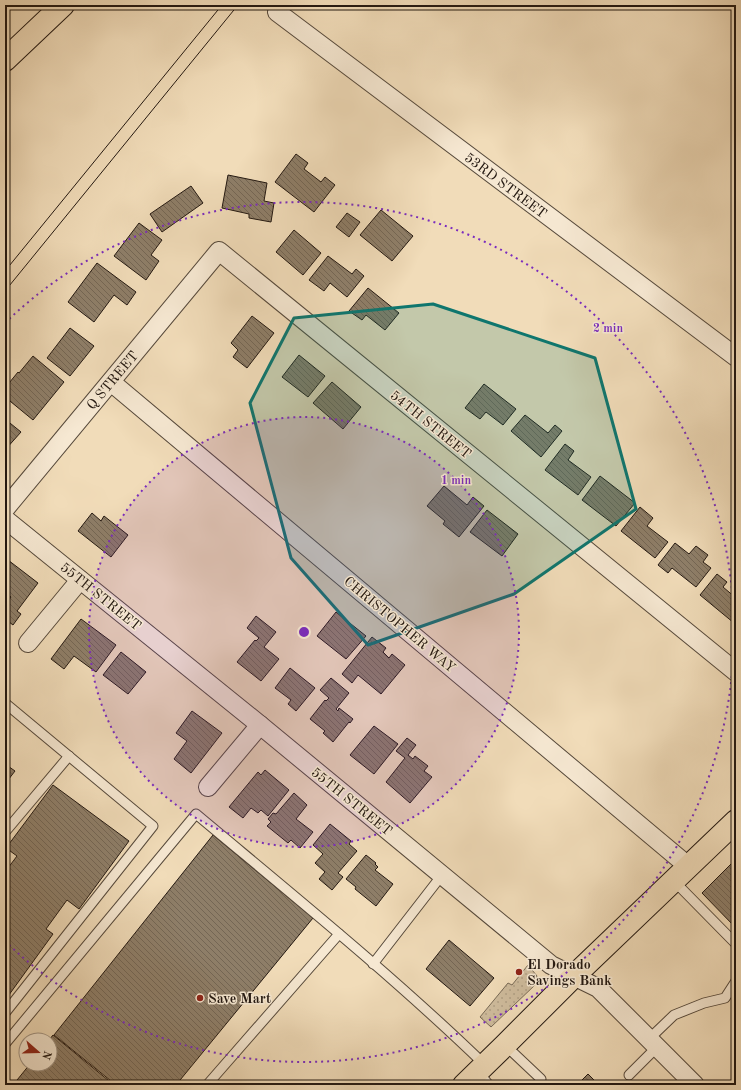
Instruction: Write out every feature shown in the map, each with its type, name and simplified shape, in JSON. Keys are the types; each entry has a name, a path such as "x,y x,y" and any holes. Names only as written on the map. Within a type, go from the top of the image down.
{"main road":[{"path":"5,60 63,5"},
{"path":"479,1077 505,1045 574,976 736,821"}],"street":[{"name":"53RD STREET","path":"277,12 736,357"},
{"name":"Q STREET","path":"5,509 219,251"},
{"name":"54TH STREET","path":"219,251 736,672"},
{"name":"CHRISTOPHER WAY","path":"111,382 681,873"},
{"name":"55TH STREET","path":"5,519 551,964 598,988 695,1085"},
{"path":"28,643 80,580"},
{"path":"208,787 260,726"}],"lane":[{"path":"5,703 153,826 5,1013"},
{"path":"5,832 69,756"},
{"path":"5,1044 196,814 373,964 479,1077"},
{"path":"681,873 736,944"},
{"path":"373,964 442,875"},
{"path":"207,1085 339,934"},
{"path":"629,1075 674,1015 704,1003 725,998 736,981"},
{"path":"505,1045 542,1079"}],"highlighted area":[{"path":"433,304 595,358 636,509 514,594 368,645 291,558 250,403 294,318"}],"shaded area":[{"path":"528,965 537,976 535,985 491,1027 480,1017 508,983 512,985"}],"building":[{"path":"296,154 308,163 304,169 321,182 325,177 335,185 314,212 275,182"},
{"path":"228,175 267,183 264,201 274,203 271,222 249,218 249,214 222,208"},
{"path":"191,186 203,203 162,232 150,214"},
{"path":"381,210 413,236 392,261 360,235"},
{"path":"347,213 360,222 349,237 336,227"},
{"path":"139,223 162,240 151,255 159,261 146,280 114,256"},
{"path":"294,230 321,253 303,275 276,252"},
{"path":"328,256 352,274 356,269 364,276 347,297 330,283 324,291 309,280"},
{"path":"97,263 136,292 127,305 114,295 94,322 68,302"},
{"path":"368,288 399,313 385,330 366,315 362,320 349,311"},
{"path":"252,316 274,333 247,368 233,357 238,350 231,343"},
{"path":"70,328 94,346 70,376 47,358"},
{"path":"299,355 325,376 308,397 282,377"},
{"path":"33,356 64,382 33,420 5,397 5,388"},
{"path":"332,382 361,407 343,429 313,403"},
{"path":"484,384 516,409 503,425 486,412 480,419 465,408"},
{"path":"525,415 548,433 555,425 562,431 541,457 511,431"},
{"path":"5,419 21,432 5,450"},
{"path":"565,444 574,451 568,460 591,477 578,495 545,470"},
{"path":"600,476 635,503 616,526 582,500"},
{"path":"444,486 467,505 473,497 484,506 459,537 443,524 445,521 427,506"},
{"path":"640,507 653,518 647,526 668,542 655,558 621,531"},
{"path":"487,510 518,534 502,556 470,532"},
{"path":"92,513 101,521 104,516 128,535 111,557 78,531"},
{"path":"675,543 689,554 696,546 708,555 703,562 711,568 696,587 672,568 668,573 658,565"},
{"path":"8,560 38,583 17,611 21,614 13,625 5,619 5,605 11,597 5,592 5,564"},
{"path":"717,574 727,582 723,587 736,598 736,620 734,623 700,595"},
{"path":"336,612 366,636 346,659 317,636"},
{"path":"256,616 276,632 264,647 279,659 261,681 237,662 255,640 256,641 259,638 247,628"},
{"path":"81,619 116,645 96,672 74,656 64,669 51,659"},
{"path":"372,637 386,648 383,652 389,658 392,654 405,665 381,694 358,675 352,683 342,674"},
{"path":"121,652 146,672 128,694 103,675"},
{"path":"290,668 315,688 296,711 288,704 291,700 275,688"},
{"path":"331,678 349,693 336,709 338,711 339,708 353,719 333,742 323,733 325,731 310,719 325,700 326,701 329,698 320,690"},
{"path":"192,711 222,733 191,773 174,759 187,741 176,733"},
{"path":"374,726 398,744 374,774 350,755"},
{"path":"407,738 416,745 408,755 413,759 415,756 428,766 424,771 432,777 410,803 386,782 405,758 396,751"},
{"path":"5,764 15,771 5,784"},
{"path":"265,770 289,790 268,816 261,810 258,813 251,808 243,818 229,807 258,772 261,775"},
{"path":"53,785 129,841 79,909 67,900 46,929 53,934 6,999 5,872 17,856 6,848"},
{"path":"294,793 307,805 296,819 313,832 300,848 291,840 288,843 267,826 271,822 268,819 273,813 276,814"},
{"path":"330,824 351,841 349,844 357,851 338,873 343,877 332,890 319,879 325,872 315,863 323,854 313,845"},
{"path":"213,835 313,918 176,1085 116,1085 58,1038 58,1032 56,1032"},
{"path":"366,855 376,863 375,864 378,867 375,870 393,884 376,906 355,889 356,887 346,879"},
{"path":"736,859 736,928 702,893"},
{"path":"449,940 494,978 470,1006 426,969"},
{"path":"58,1039 114,1085 13,1085 24,1072 58,1072"},
{"path":"588,1074 599,1085 577,1085"}],"tram line":[{"path":"5,271 222,5"},
{"path":"5,291 238,5"}],"place":[{"name":"El Dorado Savings Bank","path":"519,972"},
{"name":"Save Mart","path":"200,998"}]}
